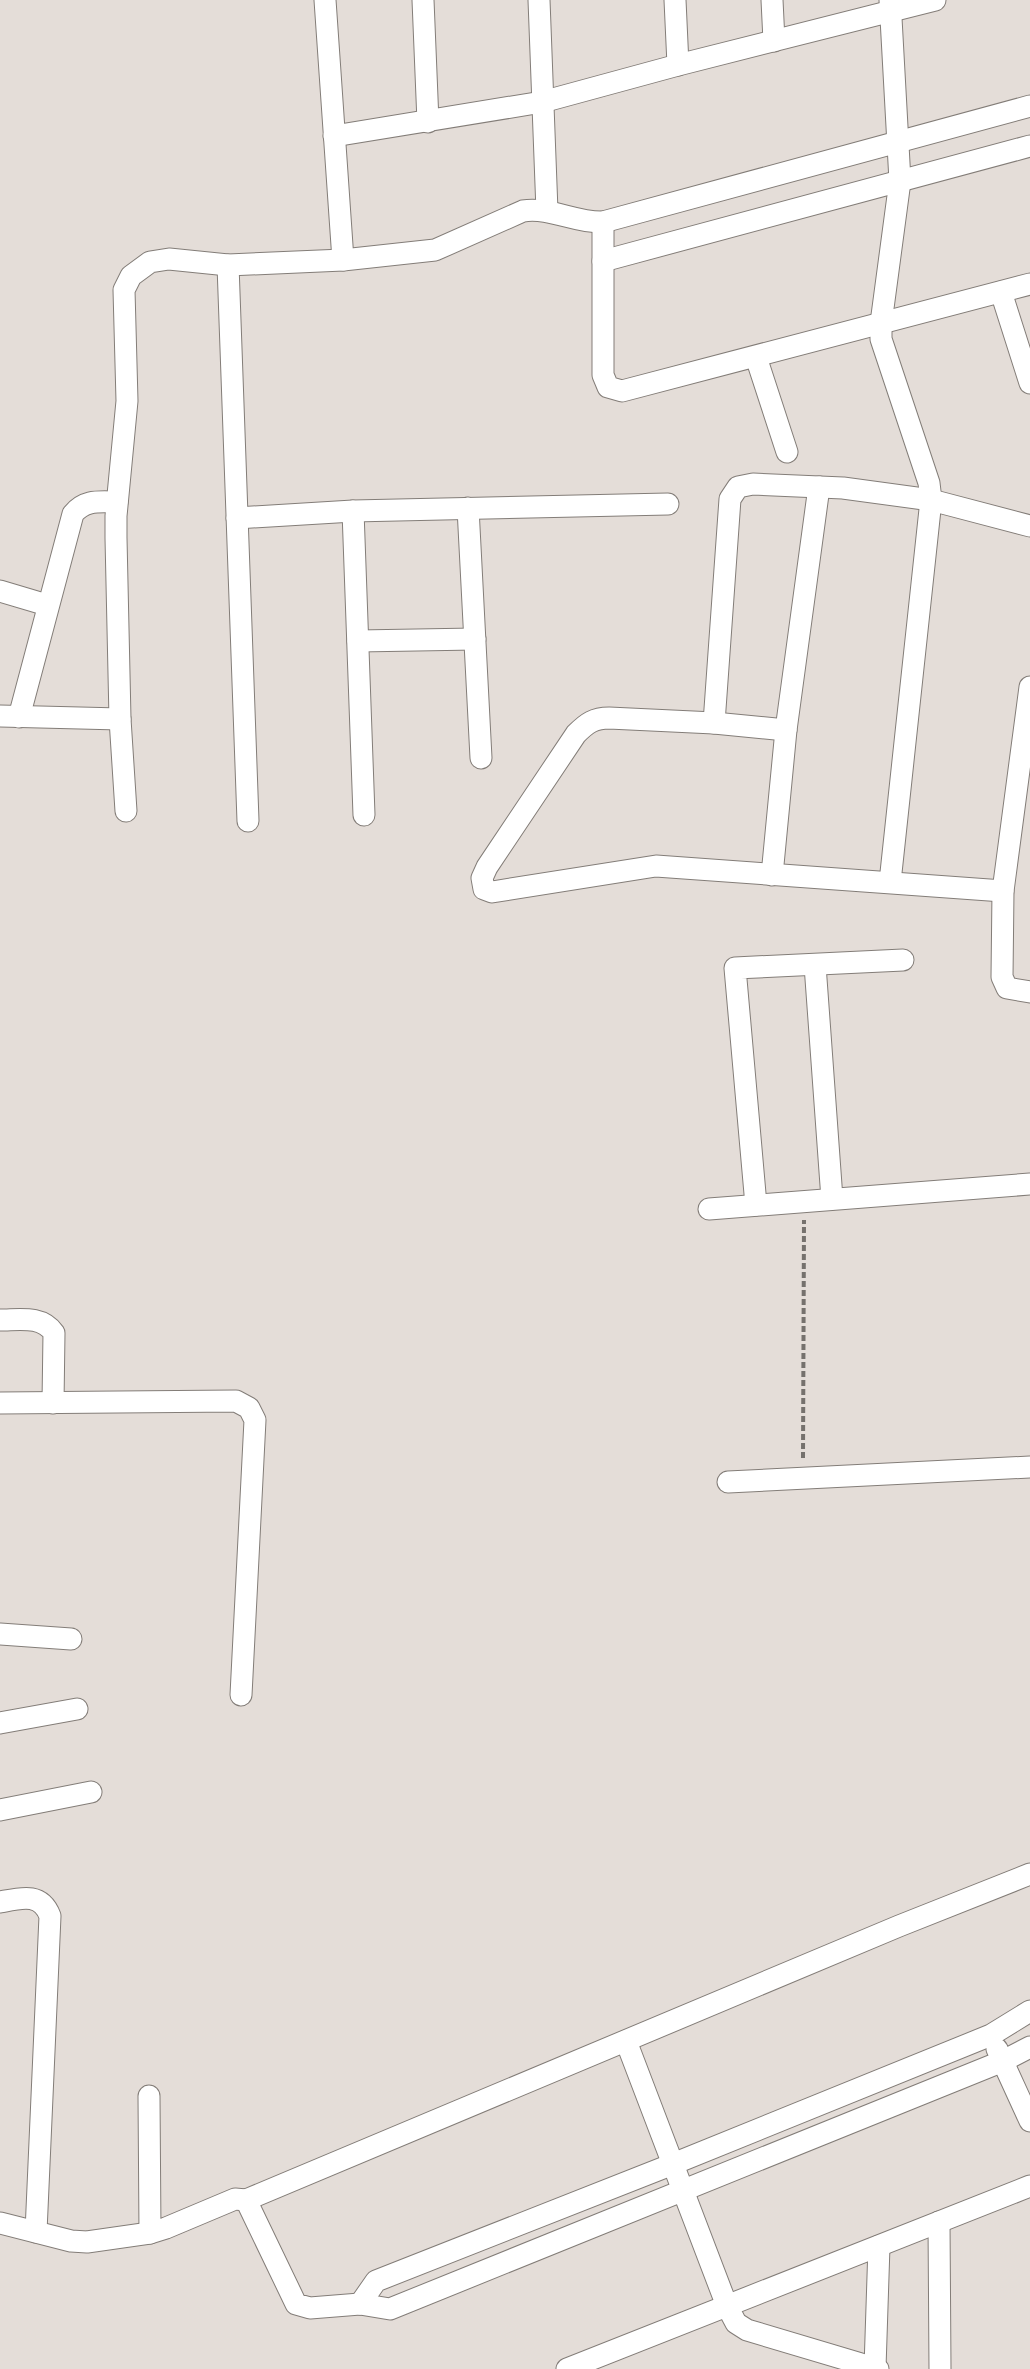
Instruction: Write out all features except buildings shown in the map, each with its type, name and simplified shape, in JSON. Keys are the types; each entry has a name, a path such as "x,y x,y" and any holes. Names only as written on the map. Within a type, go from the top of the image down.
{"street":[{"path":"325,0 343,260"},
{"path":"423,0 428,122"},
{"path":"539,0 547,211"},
{"path":"675,0 678,65"},
{"path":"772,0 774,41"},
{"path":"334,136 542,102 774,41 890,6 935,0"},
{"path":"890,6 900,181 881,323 881,339 929,483 931,500 890,882"},
{"path":"126,811 120,719 116,538 117,502 127,400 124,290 131,276 150,261 169,259 228,265 343,260 435,250 524,211 535,209 586,223 603,222 1030,106"},
{"path":"603,261 1030,146"},
{"path":"603,222 603,375 608,387 622,391 1030,284"},
{"path":"228,265 248,821"},
{"path":"1000,292 1030,383"},
{"path":"756,357 787,452"},
{"path":"714,723 730,499 738,488 753,484 819,487 931,500 1030,526"},
{"path":"772,875 786,730 819,487"},
{"path":"117,502 88,502 80,506 73,514 47,605 9,717 120,719"},
{"path":"237,518 353,511 668,504"},
{"path":"468,508 481,758"},
{"path":"353,511 364,814"},
{"path":"0,591 47,605"},
{"path":"358,641 475,639"},
{"path":"1030,687 1003,891 1002,976 1007,988 1030,992"},
{"path":"786,730 714,723 596,718 586,723 576,734 487,867 482,878 484,889 492,892 656,866 1003,891"},
{"path":"756,1205 735,968 903,960"},
{"path":"815,965 832,1199"},
{"path":"708,1209 1030,1184"},
{"path":"0,1320 35,1320 49,1325 54,1333 53,1403"},
{"path":"0,1403 236,1401 249,1408 255,1420 241,1695"},
{"path":"728,1482 1030,1467"},
{"path":"0,1634 71,1640"},
{"path":"0,1723 77,1709"},
{"path":"0,1810 91,1792"},
{"path":"0,2223 71,2241 87,2242 150,2233 166,2228 235,2199 246,2200 899,1926 1030,1874"},
{"path":"0,1902 21,1898 35,1899 46,1906 50,1917 36,2232"},
{"path":"360,2304 376,2282 991,2035 1030,2011"},
{"path":"991,2035 1030,2121"},
{"path":"626,2041 682,2192 727,2306 736,2323 747,2331 877,2368 879,2246"},
{"path":"246,2200 296,2304 310,2308 360,2304 390,2309 1003,2061 1030,2047"},
{"path":"149,2096 150,2233"},
{"path":"567,2369 1030,2186"},
{"path":"939,2222 940,2369"}],"path":[{"path":"803,1478 804,1201"}]}
